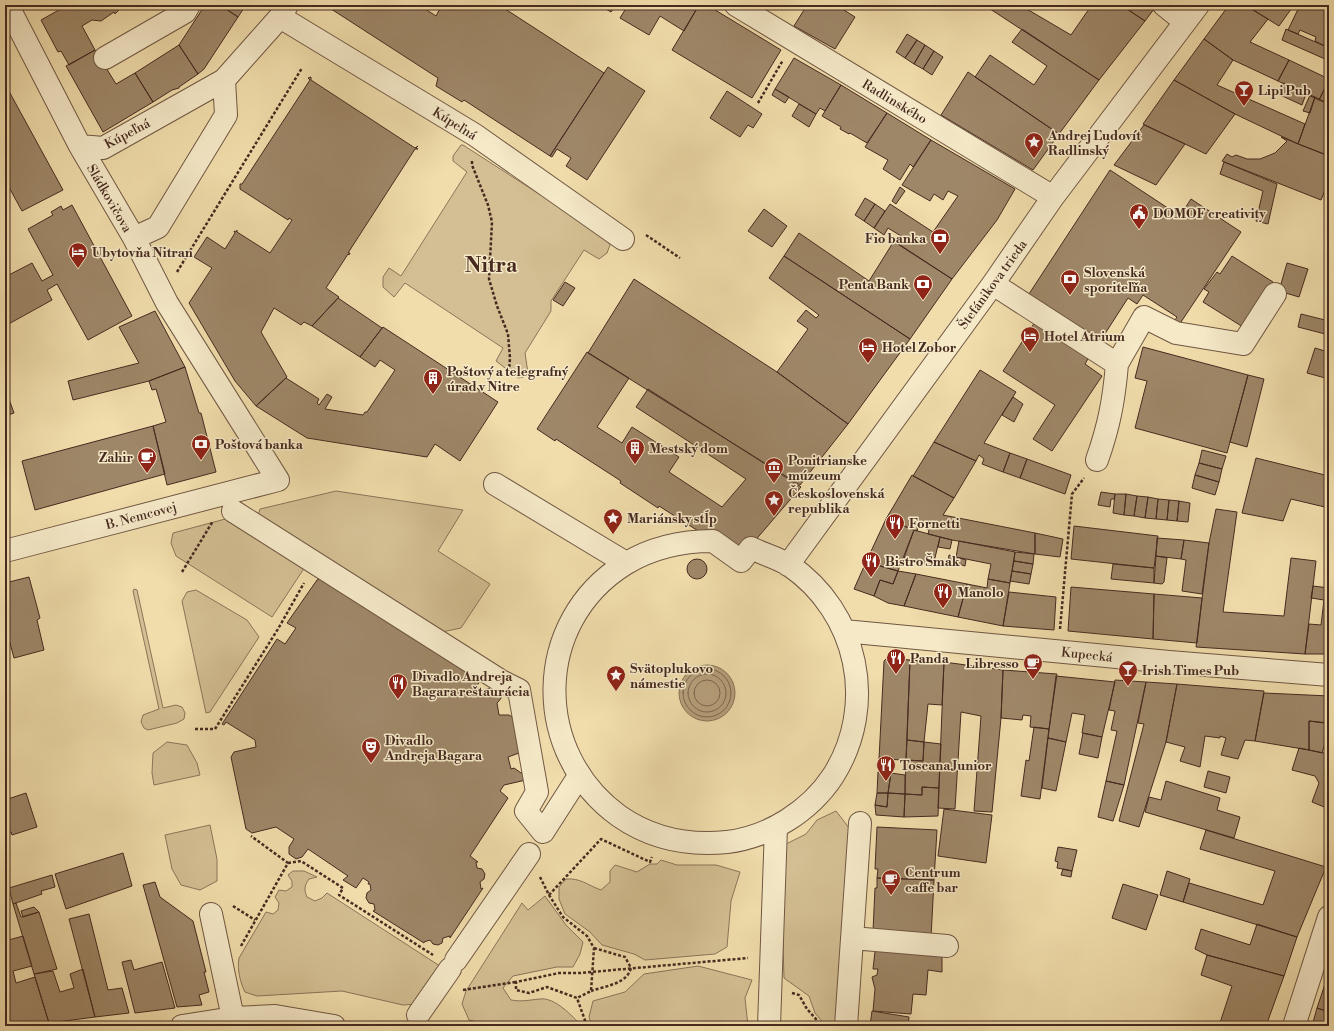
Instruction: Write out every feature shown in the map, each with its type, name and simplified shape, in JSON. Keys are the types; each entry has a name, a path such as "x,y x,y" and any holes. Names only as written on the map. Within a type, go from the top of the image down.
{"street":[{"path":"105,58 185,12 189,5"},
{"name":"Radlinského","path":"736,5 1053,197"},
{"path":"1164,5 1191,13"},
{"name":"Sládkovičova","path":"9,9 80,146 134,238 167,304 278,480"},
{"name":"Kúpeľná","path":"80,146 103,148 224,80 283,11 484,141 623,239"},
{"name":"Štefánikova trieda","path":"788,565 993,284 1053,197 1191,13"},
{"path":"134,238 158,227 226,115 224,80"},
{"path":"993,284 1117,364"},
{"path":"1097,460 1108,428 1114,400 1117,364 1144,317 1176,333 1242,344 1275,294"},
{"name":"B. Nemcovej","path":"5,551 278,480"},
{"path":"495,484 626,563"},
{"path":"225,513 315,563 501,681 519,690 548,688"},
{"path":"713,541 741,561 751,548 788,565 821,594 844,630 856,667 857,705 850,742 832,776 808,806 776,827 741,840 704,844 668,840 633,826 603,804 579,776 565,749 556,720 554,689 557,659 567,630 582,604 602,581 626,563 665,546 713,541"},
{"name":"Kupecká","path":"844,630 1329,675"},
{"path":"519,690 537,792 526,811 543,832 579,776"},
{"path":"846,1026 860,823"},
{"path":"769,1026 770,957 776,827"},
{"path":"418,1015 528,854"},
{"path":"220,913 233,1018"},
{"path":"1294,1026 1329,917"},
{"path":"852,938 946,946"},
{"path":"182,1026 233,1018 275,1016 334,1026"}],"path":[{"path":"758,103 785,58"},
{"path":"173,278 302,68"},
{"path":"484,141 472,165 488,205 492,222 489,280 508,334 510,358 509,371"},
{"path":"1058,651 1072,494 1097,460"},
{"path":"182,572 225,513"},
{"path":"195,729 215,728 278,629 315,563"},
{"path":"251,836 288,863 300,861 343,888 339,895 435,957 442,961 446,954 448,971 461,990 516,982 559,973 770,957"},
{"path":"549,895 601,839 650,862"},
{"path":"528,854 549,895 563,917 587,936 594,948 591,991"},
{"path":"239,950 288,863"},
{"path":"220,913 232,906 255,920"},
{"path":"594,948 624,957 631,968"},
{"path":"516,982 516,990 529,993 547,987 577,998 591,991 620,982 629,974 631,968"},
{"path":"770,984 799,995 807,1009 822,1026"},
{"path":"577,998 587,1026"}],"shaded area":[{"path":"461,145 606,237 610,245 607,253 599,259 584,250 551,301 551,311 525,353 528,373 524,377 518,378 496,361 503,348 405,283 394,297 383,287 383,277 389,268 401,276 467,172 453,161 453,156"},
{"path":"336,491 463,510 438,551 490,584 461,628 442,632 258,515 260,509"},
{"path":"229,518 307,564 272,617 176,556 171,543 173,533"},
{"path":"134,589 137,590 163,708 176,705 182,707 185,713 184,719 177,723 148,730 144,728 141,722 143,715 159,709 133,591"},
{"path":"196,590 247,620 259,637 210,712 206,713 182,601 187,592"},
{"path":"167,742 187,745 197,763 200,775 154,785 152,773 153,753"},
{"path":"836,811 853,833 838,1026 826,1026 815,1013 809,996 784,978 780,847 806,834 817,820"},
{"path":"210,825 217,859 217,881 200,890 181,885 172,869 165,835"},
{"path":"661,860 677,865 716,865 740,872 731,901 727,947 715,954 645,960 634,954 602,945 590,932 565,914 559,899 559,887 566,879 580,881 601,890 610,882 610,871 615,865 637,872 650,864 657,864"},
{"path":"293,871 304,871 317,877 309,879 305,886 307,897 315,901 322,898 327,893 443,968 417,1004 403,1005 342,991 257,996 245,992 239,975 239,958 266,912 273,914 278,910 279,903 275,897 279,890 286,891 292,887 292,881 288,875"},
{"path":"545,896 566,925 583,942 580,954 573,967 557,967 513,976 503,988 511,1000 523,1001 546,999 551,1001 563,1008 582,1026 494,1026 469,1020 462,1004 466,991 522,903 528,910"},
{"path":"698,966 752,980 745,998 748,1026 592,1026 589,1017 593,1001 625,992 644,974"}],"water":[{"path":"707,665 718,667 727,673 733,682 735,693 733,704 727,713 718,719 707,721 696,719 687,713 681,704 679,693 681,682 687,673 696,667"}],"building":[{"path":"75,5 124,5 115,14 114,12 101,21 92,20 82,26 95,50 69,65 61,51 58,52 41,20 66,6 67,9"},
{"path":"205,5 220,5 238,17 204,69 198,74 179,45"},
{"path":"220,5 246,5 238,17"},
{"path":"325,5 419,5 436,16 442,5 499,5 604,73 550,156 464,100 462,102 436,86 438,78"},
{"path":"599,5 616,5 611,12"},
{"path":"628,5 699,5 684,31 660,16 649,35 620,18"},
{"path":"699,5 707,5 781,50 752,98 672,50"},
{"path":"807,5 836,5 855,17 835,49 794,26"},
{"path":"984,5 1020,5 1071,35 1089,9 1084,5 1121,5 1145,21 1099,80"},
{"path":"1121,5 1157,5 1145,21"},
{"path":"1229,5 1245,5 1268,19 1250,42 1289,60 1278,81 1233,60 1204,39"},
{"path":"1245,5 1294,5 1279,26"},
{"path":"1300,5 1324,5 1329,7 1329,43 1327,47 1315,41 1316,37 1300,30 1298,34 1288,30"},
{"path":"1022,29 1099,80 1059,134 975,77 990,55 1034,85 1047,66 1012,42"},
{"path":"1286,29 1329,48 1325,59 1282,40"},
{"path":"907,34 917,40 905,58 896,52"},
{"path":"1204,39 1233,60 1217,85 1305,124 1298,144 1235,114 1174,80"},
{"path":"917,40 925,45 914,64 905,58"},
{"path":"179,45 198,74 179,88 172,90 153,102 135,73"},
{"path":"925,45 934,51 923,69 914,64"},
{"path":"95,50 116,84 135,73 153,102 103,132 66,66"},
{"path":"934,51 943,57 932,75 923,69"},
{"path":"794,58 841,85 825,111 820,108 816,114 775,89"},
{"path":"1289,60 1329,79 1319,100 1278,81"},
{"path":"608,67 645,91 587,180 566,166 571,158 557,149 552,157 550,156"},
{"path":"968,72 1059,134 1033,170 941,115"},
{"path":"311,77 311,80 415,148 418,146 416,148 418,149 415,149 348,253 350,253 349,255 348,254 326,288 339,297 312,326 304,322 301,325 274,308 261,332 287,377 256,406 235,381 189,303 212,268 194,257 207,237 225,249 235,233 234,231 236,232 237,230 237,232 270,253 292,220 289,218 288,220 240,189 240,184 242,184 310,80 308,78"},
{"path":"1174,80 1235,114 1206,154 1143,124"},
{"path":"1329,80 1329,104 1319,100"},
{"path":"1283,83 1306,94 1302,105 1278,94"},
{"path":"5,84 63,190 22,211 5,180"},
{"path":"841,85 887,113 867,143 840,129 841,127 822,116"},
{"path":"775,89 789,97 785,103 772,95"},
{"path":"727,91 762,114 753,128 748,125 740,137 710,118"},
{"path":"1310,95 1315,97 1310,113 1303,111"},
{"path":"1315,97 1329,104 1329,129 1327,136 1329,137 1329,156 1298,144"},
{"path":"799,104 816,114 809,127 792,116"},
{"path":"887,113 931,140 913,167 910,164 900,180 883,169 888,160 865,147"},
{"path":"1144,125 1185,144 1156,185 1114,165"},
{"path":"1281,137 1329,156 1329,181 1321,200 1222,161 1227,154 1232,157 1236,155 1247,159 1260,159 1275,153 1287,141"},
{"path":"931,140 1015,189 997,220 952,279 896,243 901,236 888,228 884,235 874,228 890,204 933,232 958,196 948,191 943,200 934,194 930,201 902,185"},
{"path":"1224,162 1277,184 1268,224 1256,221 1263,191 1220,174"},
{"path":"1110,170 1180,216 1191,199 1241,232 1177,328 1172,325 1177,317 1143,295 1137,304 1128,298 1099,343 1027,297"},
{"path":"900,187 905,191 896,204 892,201"},
{"path":"865,198 875,204 864,221 855,215"},
{"path":"875,204 885,211 874,228 864,221"},
{"name":"Ubytovňa Nitran","path":"72,205 132,316 88,340 57,284 47,290 52,300 5,326 5,277 32,263 42,281 53,275 28,229 53,215 51,212 61,206 63,210"},
{"path":"764,209 787,226 772,247 748,231"},
{"path":"799,233 869,281 894,241 952,279 910,339 784,256"},
{"path":"784,256 910,339 848,424 777,372 808,329 797,321 806,310 816,318 819,315 769,278"},
{"path":"1232,256 1273,282 1243,327 1203,302 1209,292 1204,289 1217,272 1220,274"},
{"path":"1287,263 1308,269 1299,297 1279,291"},
{"path":"634,279 777,372 848,424 800,485 588,353"},
{"path":"565,282 575,288 563,306 553,300"},
{"path":"338,298 382,328 360,357 312,326"},
{"path":"155,311 185,367 149,381 73,400 68,381 139,363 119,327"},
{"path":"1301,314 1329,321 1329,335 1298,327"},
{"path":"1035,322 1089,357 1085,364 1102,376 1052,451 1033,439 1055,405 1003,371"},
{"name":"Poštový a telegrafný úrad v Nitre","path":"383,327 498,402 460,461 435,444 427,457 307,438 256,406 286,378 319,399 317,403 319,405 327,394 332,397 325,409 363,415 367,412 395,370 380,360 375,367 360,357"},
{"path":"1143,347 1248,375 1227,453 1135,428 1147,381 1135,378"},
{"path":"1315,348 1328,352 1329,350 1329,379 1307,373"},
{"name":"Mestský dom","path":"587,352 629,378 597,427 622,443 632,427 679,457 669,472 722,507 746,479 636,407 648,389 801,487 753,543 724,550 725,548 659,506 658,508 620,483 621,481 556,439 555,441 537,429"},
{"path":"185,367 199,413 201,413 216,472 167,485 153,426 166,422 156,389 152,390 149,381"},
{"path":"980,370 1016,392 984,443 1010,453 1003,472 982,464 984,459 979,455 976,461 934,442"},
{"path":"1248,375 1264,379 1247,447 1230,442"},
{"path":"5,388 14,413 5,416"},
{"path":"1013,397 1023,404 1014,422 1002,415"},
{"path":"153,426 165,474 35,510 22,461"},
{"path":"934,442 976,461 954,498 913,476"},
{"path":"1202,450 1226,456 1222,469 1199,463"},
{"path":"1010,453 1027,459 1020,478 1003,472"},
{"path":"1256,458 1329,476 1329,508 1291,499 1283,521 1242,513"},
{"path":"1027,459 1071,475 1065,494 1020,478"},
{"path":"1199,463 1222,469 1219,482 1195,475"},
{"path":"912,475 954,498 943,515 1035,533 1035,554 952,540 928,534 929,530 919,525 917,531 886,519"},
{"path":"1195,475 1219,482 1215,495 1192,488"},
{"path":"1101,492 1115,494 1114,499 1111,499 1110,507 1098,505"},
{"path":"1115,494 1126,494 1124,515 1113,513"},
{"path":"1126,494 1137,496 1134,516 1124,515"},
{"path":"1137,496 1148,497 1145,518 1134,516"},
{"path":"1148,497 1158,499 1156,519 1145,518"},
{"path":"1158,499 1169,500 1167,520 1156,519"},
{"path":"1169,500 1179,501 1177,521 1167,520"},
{"path":"1179,501 1190,503 1188,522 1177,521"},
{"path":"1216,509 1237,512 1223,612 1284,616 1291,558 1316,561 1305,654 1196,647 1209,543"},
{"path":"886,519 914,530 898,571 866,562"},
{"path":"1074,526 1158,536 1154,568 1071,559"},
{"path":"914,530 940,537 933,566 904,558"},
{"path":"1035,533 1063,539 1060,557 1035,554"},
{"path":"940,537 952,540 950,549 938,547"},
{"path":"1157,538 1184,540 1181,559 1156,556"},
{"path":"1184,540 1209,543 1202,594 1182,591 1186,560 1181,559"},
{"path":"959,541 1015,552 1010,583 988,579 991,564 956,557"},
{"path":"1015,552 1034,554 1033,564 1014,561"},
{"path":"949,555 956,557 955,563 948,562"},
{"path":"1156,556 1167,558 1164,582 1162,584 1154,583"},
{"path":"956,557 966,560 965,566 955,563"},
{"path":"697,559 704,562 707,569 704,576 697,579 690,576 687,569 690,562"},
{"path":"1014,561 1033,564 1031,574 1012,571"},
{"path":"866,562 898,571 893,584 880,580 874,596 854,589"},
{"path":"1113,564 1154,568 1154,583 1111,579"},
{"path":"898,571 916,574 904,606 888,603 874,596 880,580 893,584"},
{"path":"1012,571 1031,574 1029,584 1010,581"},
{"path":"916,574 967,584 958,617 904,606"},
{"path":"29,577 40,618 37,620 44,650 14,658 5,625 5,583"},
{"name":"Divadlo Andreja Bagara","path":"320,579 482,678 476,687 482,690 505,686 506,691 497,703 499,715 509,715 520,722 524,744 519,753 508,757 511,769 514,768 524,775 526,780 504,785 500,791 508,798 470,856 478,862 476,862 477,868 482,869 485,874 484,879 480,882 481,889 483,888 450,938 450,936 443,938 442,943 438,945 433,944 430,940 424,943 373,911 375,910 374,904 369,903 366,898 367,893 371,890 370,884 368,884 369,882 363,878 356,888 343,880 348,876 308,849 302,857 296,859 289,854 289,847 294,839 276,827 252,833 246,829 231,757 234,752 256,747 255,740 226,722 224,725 222,724 277,639 285,644 296,628 287,623 317,580"},
{"path":"988,579 1010,583 1003,626 958,617 967,584 987,588"},
{"path":"1313,586 1329,588 1329,654 1305,654 1309,624 1321,625 1324,600 1311,598"},
{"path":"1071,587 1154,594 1153,639 1068,631"},
{"path":"1009,592 1056,597 1054,630 1003,626"},
{"path":"1154,594 1202,598 1197,643 1153,639"},
{"path":"887,658 910,660 906,760 879,759 884,661"},
{"path":"910,660 944,662 942,705 928,704 924,742 907,740"},
{"path":"944,662 1003,670 1001,718 992,812 974,811 981,716 961,712 955,809 938,808"},
{"path":"1003,670 1057,674 1049,729 1030,727 1031,716 1023,715 1022,720 1001,718"},
{"path":"1056,676 1115,682 1102,737 1082,733 1085,715 1072,713 1066,742 1048,738"},
{"path":"1115,680 1146,682 1124,785 1106,781 1117,731 1111,730 1115,711 1109,710"},
{"path":"1146,682 1177,684 1166,742 1139,827 1119,821 1144,724 1138,723"},
{"path":"1177,684 1264,691 1255,741 1245,740 1238,759 1221,755 1226,738 1220,736 1220,738 1205,736 1200,767 1180,761 1185,747 1166,742"},
{"path":"1264,693 1329,696 1329,720 1325,720 1324,723 1309,721 1309,750 1255,741"},
{"path":"1309,721 1329,723 1329,730 1322,753 1309,750"},
{"path":"1034,727 1049,729 1040,799 1021,796 1026,760 1029,761"},
{"path":"1083,733 1102,737 1098,758 1079,754"},
{"path":"1048,738 1066,742 1056,791 1042,788"},
{"path":"907,740 924,742 923,761 906,760"},
{"path":"924,742 941,744 939,788 922,787 922,795 905,794 906,760 923,761"},
{"path":"1299,748 1329,754 1329,809 1312,802 1319,783 1315,776 1292,770"},
{"path":"1208,771 1230,777 1226,793 1204,787"},
{"path":"878,772 891,773 888,793 877,793"},
{"path":"891,773 905,775 905,794 888,793"},
{"path":"1106,781 1124,785 1113,821 1098,817"},
{"path":"1166,781 1220,798 1217,810 1240,817 1234,838 1145,812 1149,797 1161,800"},
{"path":"922,787 939,788 938,816 904,817 905,794 922,795"},
{"path":"26,793 37,827 12,835 11,832 5,834 5,800"},
{"path":"877,793 888,793 887,807 875,805"},
{"path":"888,793 905,794 904,817 876,815 875,805 887,807"},
{"path":"944,809 992,815 986,863 938,856"},
{"path":"877,827 937,830 934,880 877,878 878,869 875,869"},
{"path":"1206,830 1326,867 1297,937 1183,902 1189,883 1263,905 1275,871 1200,849"},
{"path":"1058,847 1077,850 1072,871 1057,868 1058,862 1055,861"},
{"path":"123,853 132,886 66,909 55,874"},
{"path":"1063,869 1072,871 1071,877 1061,875"},
{"path":"1167,871 1190,879 1183,902 1160,895"},
{"path":"52,875 55,887 41,891 42,894 13,904 9,888"},
{"path":"877,878 934,880 931,938 873,931 875,888 877,888"},
{"path":"155,882 160,897 193,921 206,972 204,972 209,992 199,995 202,1005 177,1007 143,885"},
{"path":"1123,884 1158,895 1146,930 1112,918"},
{"path":"16,903 21,917 39,912 57,969 34,974 13,904"},
{"path":"34,907 39,912 23,917 21,911"},
{"path":"89,914 108,990 122,988 129,1013 95,1017 69,919"},
{"path":"1257,924 1297,937 1284,976 1207,955 1195,949 1201,929 1250,945"},
{"path":"23,936 32,966 13,971 16,983 35,977 49,1023 28,1026 5,1026 5,941"},
{"path":"876,943 938,953 942,958 942,972 928,970 926,995 913,994 911,1014 873,1011 875,989 872,977 877,975 878,969 873,969"},
{"path":"1207,955 1284,976 1266,1026 1219,1026 1232,986 1201,975"},
{"path":"131,960 134,970 162,962 175,1008 135,1013 122,962"},
{"path":"83,969 95,1017 49,1023 34,974 53,971 60,992 74,988 70,974"},
{"path":"1325,984 1329,985 1329,1012 1317,1008"},
{"path":"1317,1008 1329,1012 1329,1026 1312,1026"},
{"path":"872,1011 909,1017 908,1026 870,1026"},
{"path":"943,1022 961,1025 943,1026"}],"place":[{"name":"Lipi Pub","path":"1244,107"},
{"name":"Andrej Ľudovít Radlinský","path":"1034,159"},
{"name":"DOMOF creativity","path":"1139,230"},
{"name":"Fio banka","path":"940,255"},
{"name":"Ubytovňa Nitran","path":"78,269"},
{"name":"Slovenská sporiteľňa","path":"1070,296"},
{"name":"Penta Bank","path":"923,301"},
{"name":"Hotel Atrium","path":"1030,353"},
{"name":"Hotel Zobor","path":"868,364"},
{"name":"Poštový a telegrafný úrad v Nitre","path":"433,395"},
{"name":"Poštová banka","path":"201,461"},
{"name":"Mestský dom","path":"635,465"},
{"name":"Zahir","path":"147,474"},
{"name":"Ponitrianske múzeum","path":"774,484"},
{"name":"Československá republika","path":"774,517"},
{"name":"Mariánsky stĺp","path":"613,535"},
{"name":"Fornetti","path":"895,540"},
{"name":"Bistro Šmak","path":"871,578"},
{"name":"Manolo","path":"943,609"},
{"name":"Panda","path":"896,675"},
{"name":"Libresso","path":"1033,680"},
{"name":"Irish Times Pub","path":"1128,687"},
{"name":"Svätoplukovo námestie","path":"616,692"},
{"name":"Divadlo Andreja Bagara reštaurácia","path":"398,700"},
{"name":"Divadlo Andreja Bagara","path":"371,764"},
{"name":"Toscana Junior","path":"886,782"},
{"name":"Centrum caffe bar","path":"891,896"}],"district":[{"name":"Nitra","path":"491,265"}]}
